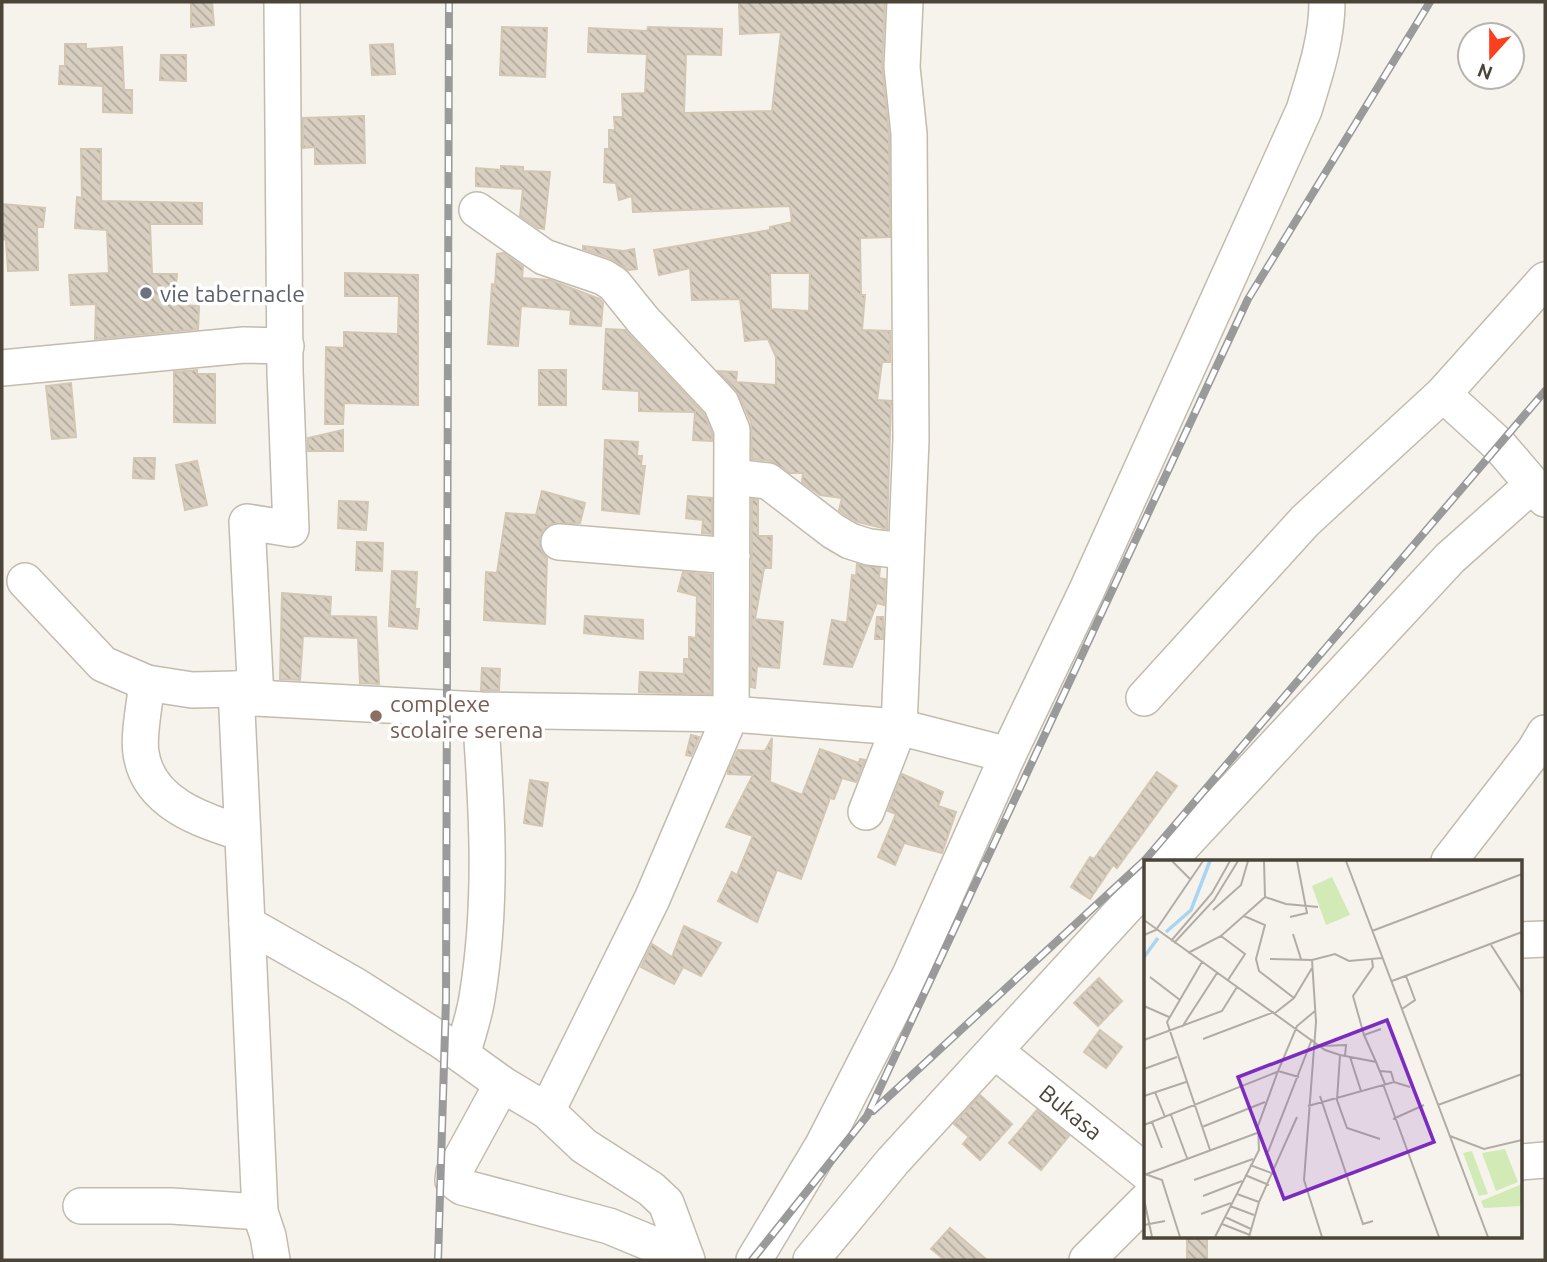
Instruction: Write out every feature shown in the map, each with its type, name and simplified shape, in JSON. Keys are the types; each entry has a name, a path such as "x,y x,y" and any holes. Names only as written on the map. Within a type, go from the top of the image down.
{"street":[{"path":"272,1260 260,1212 242,833 247,522 291,529 285,372 282,2"},
{"path":"866,812 899,727 911,426 909,134 902,68 905,2"},
{"path":"754,1260 823,1145 904,988 1007,755 1086,592 1304,110 1327,24 1327,2"},
{"path":"477,210 544,257 603,277 614,284 643,320 721,403 732,430 731,714 652,900 547,1111"},
{"path":"1144,698 1305,521 1443,394 1545,279"},
{"path":"2,368 244,345 286,346"},
{"path":"1169,860 1450,558 1538,492 1499,445 1443,394"},
{"path":"733,477 768,481 850,541 869,547 906,551"},
{"path":"559,542 732,556"},
{"path":"25,581 103,664 147,682 192,690 480,710 731,714 899,727 1007,755"},
{"path":"147,682 140,752 148,777 168,800 197,819 242,833"},
{"path":"462,1055 477,1000 489,891 480,710"},
{"path":"1450,860 1535,750 1545,733"},
{"path":"811,1260 893,1161 1144,887"},
{"path":"247,924 356,986 462,1055 502,1084 547,1111 584,1146 652,1189 666,1203 686,1259"},
{"path":"1522,940 1545,939"},
{"name":"Bukasa","path":"995,1051 1144,1170"},
{"path":"502,1084 454,1172 453,1180 462,1187 609,1226 686,1259"},
{"path":"1522,1162 1545,1160"},
{"path":"1087,1260 1144,1203"},
{"path":"81,1206 172,1206 260,1212"}],"building":[{"path":"191,2 212,2 214,25 191,27"},
{"path":"739,2 885,2 882,66 889,135 890,237 860,238 861,295 865,295 862,330 890,331 890,362 882,362 877,400 891,401 887,529 858,522 844,514 839,510 842,498 820,495 802,482 803,473 790,473 771,461 752,459 751,422 739,395 718,371 737,372 736,382 776,385 776,357 768,339 745,341 740,299 692,300 690,268 659,275 654,250 770,230 770,227 792,222 790,206 633,212 632,196 619,200 616,183 604,182 605,149 609,149 609,130 615,130 614,117 623,117 622,94 645,93 647,54 588,52 589,28 647,31 648,27 722,29 721,55 686,54 684,113 772,111 781,32 740,34","holes":["770,273 810,273 809,311 771,309"]},
{"path":"502,27 547,28 545,77 500,75"},
{"path":"65,44 86,44 86,49 122,47 124,90 132,90 132,113 103,112 103,86 59,84 60,66 65,66"},
{"path":"393,44 395,74 372,75 370,45"},
{"path":"161,55 186,55 186,81 160,80"},
{"path":"364,116 365,163 315,164 315,147 303,148 303,118"},
{"path":"81,149 101,149 101,201 202,203 202,224 150,224 152,274 177,274 174,305 199,306 198,329 95,339 96,304 71,305 69,275 109,273 107,230 75,228 77,197 82,198"},
{"path":"501,166 523,167 523,171 550,172 544,229 520,216 523,189 476,186 476,168 501,170"},
{"path":"2,204 45,208 43,227 37,227 38,270 8,271 6,240 2,239"},
{"path":"583,246 624,251 634,249 637,269 628,270 610,258 583,249"},
{"path":"504,253 523,267 522,278 550,280 600,299 603,303 601,326 570,324 571,310 521,306 518,346 488,344 497,254"},
{"path":"345,273 418,275 418,405 344,403 343,424 325,424 326,347 344,348 344,332 398,334 399,296 345,296"},
{"path":"606,329 625,330 704,414 712,441 693,440 695,412 639,411 639,391 603,389"},
{"path":"197,370 197,374 215,374 215,423 174,422 174,372"},
{"path":"539,370 566,370 566,405 539,405"},
{"path":"71,383 76,437 52,439 46,386"},
{"path":"343,430 343,451 308,451 308,438"},
{"path":"605,440 638,442 637,456 642,456 641,466 645,466 639,514 602,510"},
{"path":"134,458 155,458 154,479 133,478"},
{"path":"197,461 207,505 185,510 176,465"},
{"path":"542,491 585,503 580,523 551,524 543,530 539,540 541,550 547,558 545,624 484,620 486,572 497,573 506,513 536,515"},
{"path":"688,496 712,498 712,534 702,533 703,520 686,518"},
{"path":"752,499 758,500 758,536 772,536 771,568 764,568 755,619 783,622 779,668 757,666 755,688 751,687"},
{"path":"339,501 368,502 366,530 338,528"},
{"path":"357,542 383,543 382,571 356,570"},
{"path":"857,564 880,568 879,578 885,579 884,605 877,603 852,667 824,664 832,620 847,623 852,575 856,576"},
{"path":"392,571 417,572 417,629 389,626"},
{"path":"683,572 711,575 711,694 639,692 640,672 684,674 684,659 689,659 689,637 696,638 697,596 678,591"},
{"path":"282,593 331,597 330,616 376,617 379,684 360,683 358,638 303,636 300,680 280,679"},
{"path":"585,616 643,620 643,639 584,633"},
{"path":"877,617 883,617 883,639 875,639"},
{"path":"482,668 500,669 499,690 481,690"},
{"path":"691,735 699,737 691,756 686,755"},
{"path":"772,738 770,782 802,795 820,749 859,763 860,759 865,760 856,782 842,778 834,799 830,798 801,879 777,870 757,922 718,901 732,872 737,875 753,836 726,827 753,775 728,774 728,771 738,750 765,751"},
{"path":"1157,772 1177,786 1117,868 1113,865 1090,899 1071,887 1090,857 1094,859"},
{"path":"902,774 943,792 938,806 956,812 942,853 904,843 895,865 878,857 896,814 888,811"},
{"path":"530,780 548,783 542,826 524,823"},
{"path":"684,926 721,943 701,976 683,967 674,984 641,967 652,944 672,957"},
{"path":"1099,978 1122,1001 1098,1026 1074,1003"},
{"path":"1100,1030 1122,1047 1106,1068 1084,1052"},
{"path":"980,1095 1012,1124 980,1160 963,1144 969,1137 954,1124"},
{"path":"1037,1110 1069,1136 1041,1170 1009,1143"},
{"path":"950,1228 987,1260 945,1260 931,1249"},
{"path":"1187,1238 1207,1238 1207,1260 1187,1260"}],"railway":[{"path":"438,1260 446,999 449,2"},
{"path":"752,1260 867,1116 1248,299 1430,2"},
{"path":"1145,860 1545,391"},
{"path":"873,1111 1144,861"}],"place":[{"name":"vie tabernacle","path":"146,293"},
{"name":"complexe scolaire serena","path":"376,716"}]}
